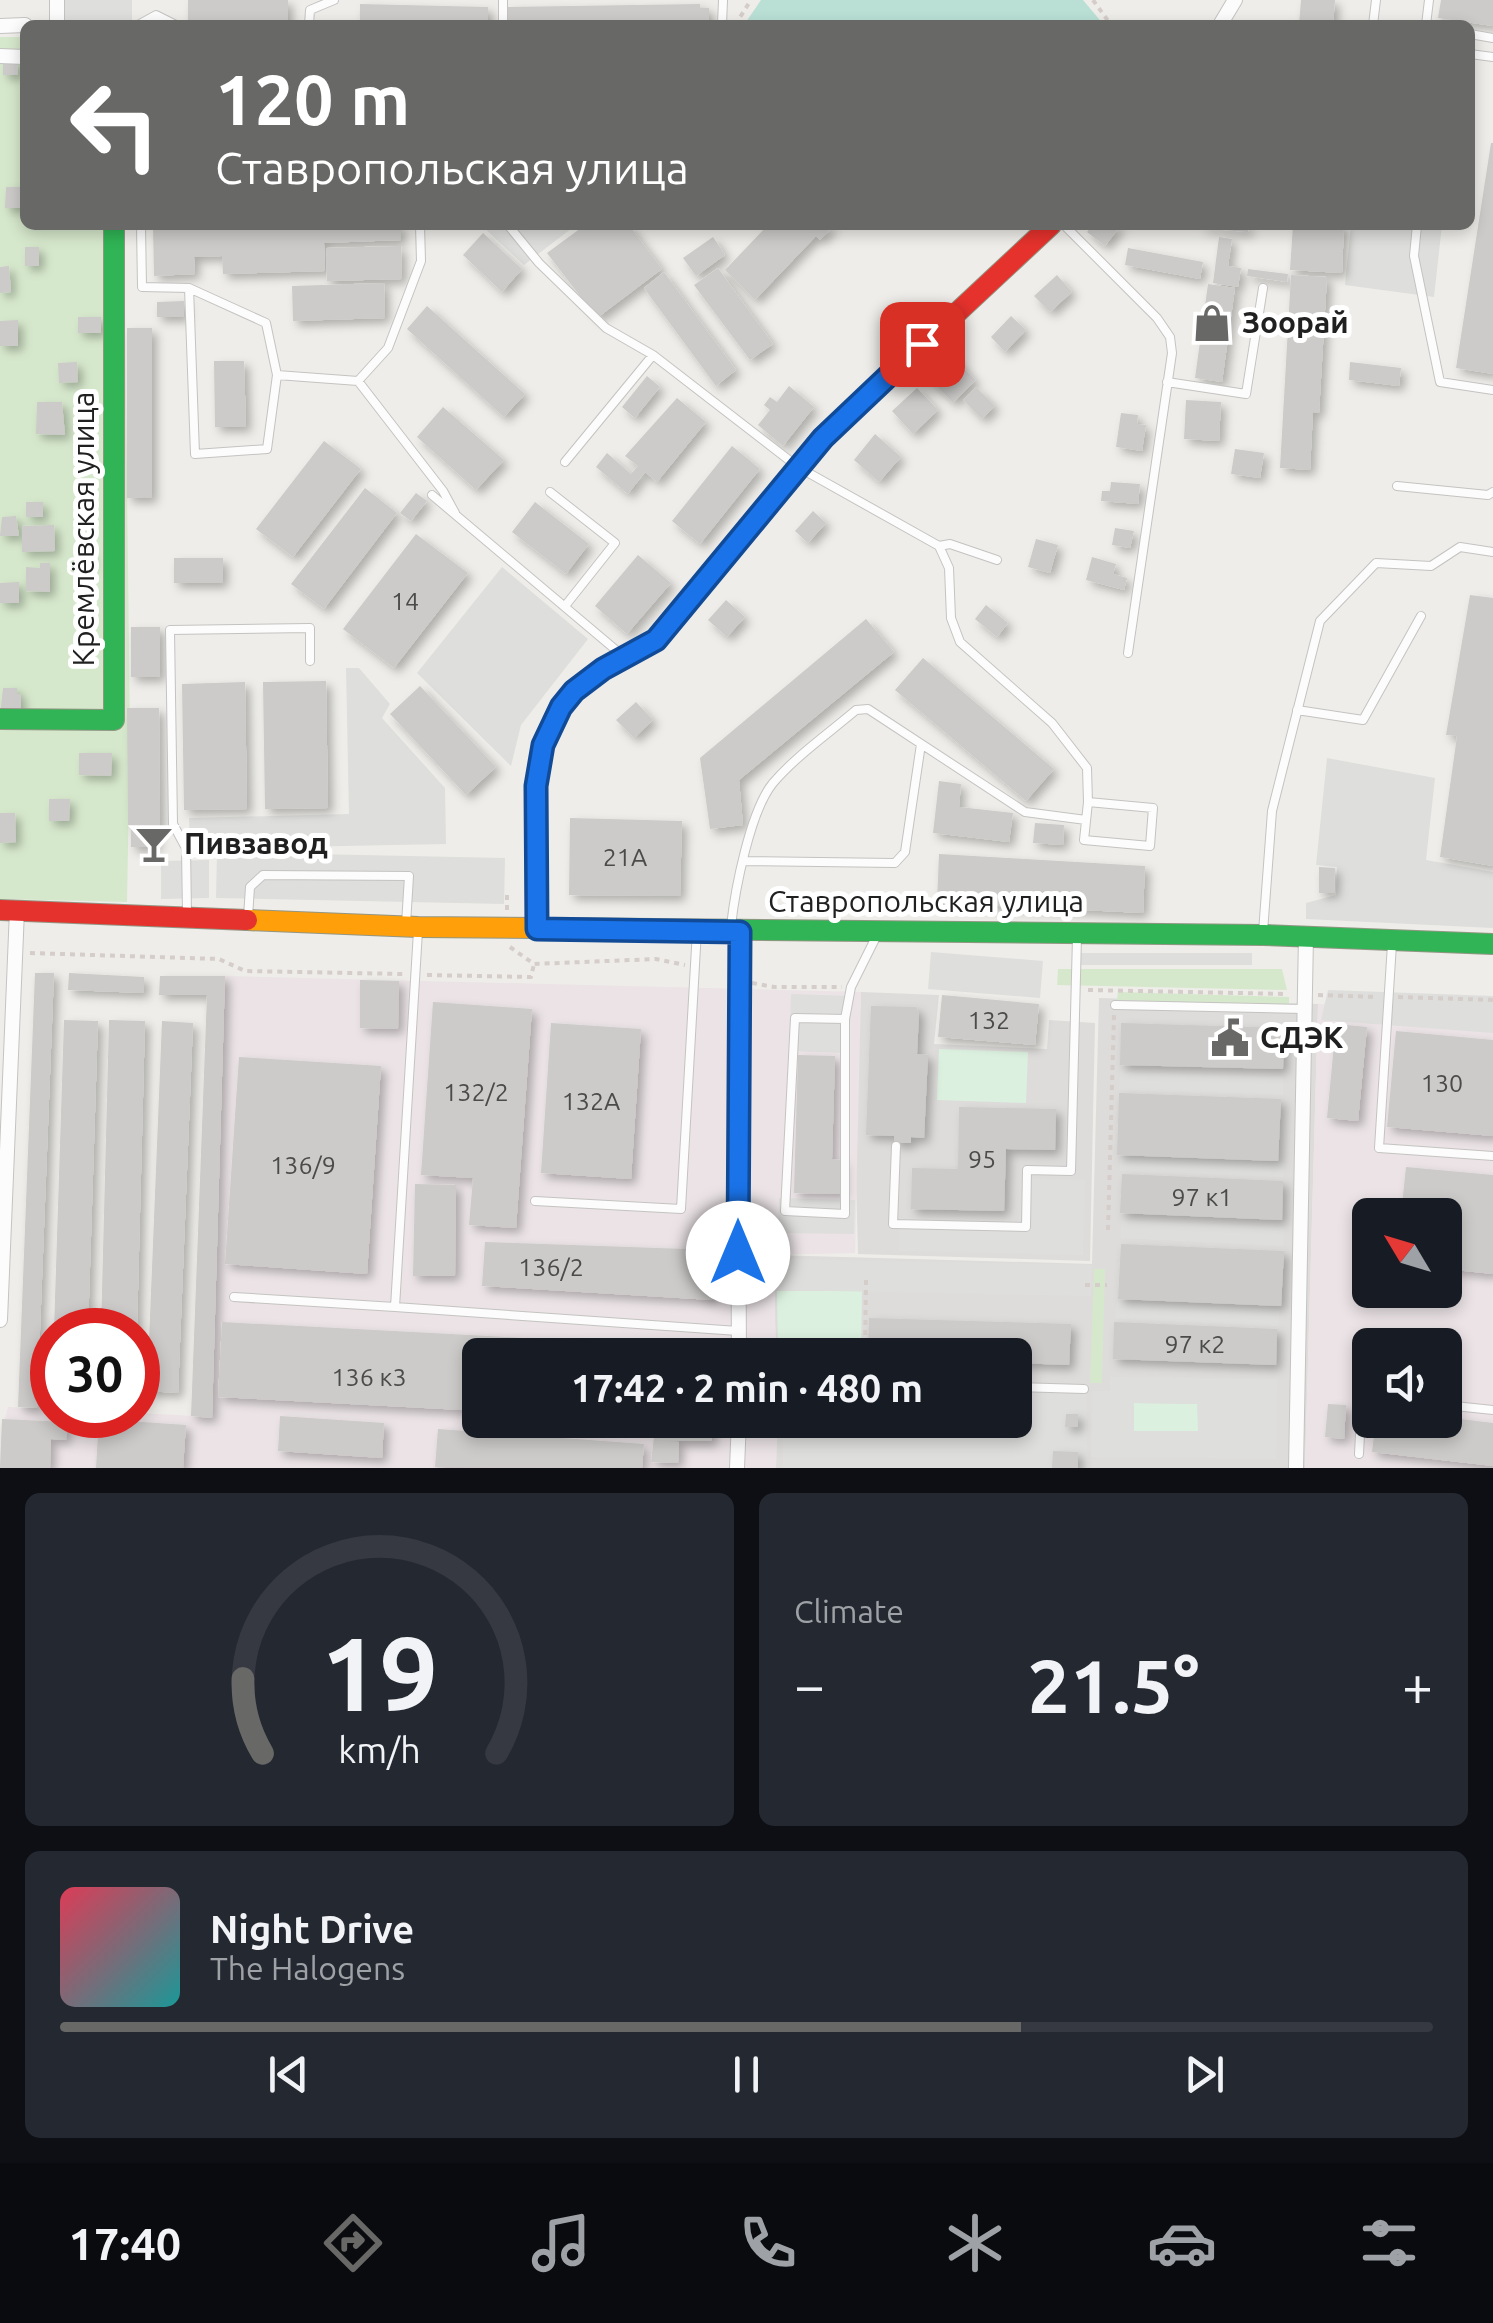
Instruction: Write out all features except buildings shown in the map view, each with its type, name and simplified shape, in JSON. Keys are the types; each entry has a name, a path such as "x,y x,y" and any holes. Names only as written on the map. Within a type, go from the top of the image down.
{"street":[{"name":"Кремлёвская улица","path":"0,719 114,720 114,230"},
{"path":"537,929 536,786 543,745 552,722 574,691 603,669 656,640 844,415 1046,230"},
{"path":"0,1320 4,1120 14,953 8,910"},
{"name":"Ставропольская улица","path":"8,910 412,927 1263,935 1493,944"},
{"path":"735,931 738,1338"},
{"path":"1296,1468 1306,936"},
{"path":"738,1468 739,1438"}],"lane":[{"path":"309,20 310,10 334,0"},
{"path":"142,230 142,287 189,288 266,323 278,375 267,449 195,454 189,288"},
{"path":"358,381 388,348 421,261 420,230"},
{"path":"512,230 606,328 653,355 798,467 939,546 950,568 951,618 960,642 1052,723 1088,768 1084,840 1150,846 1154,808 1088,802"},
{"path":"1069,230 1170,337 1172,353 1128,653"},
{"path":"1417,230 1414,256 1440,382 1493,390"},
{"path":"1168,382 1246,394 1263,288"},
{"path":"565,462 653,355"},
{"path":"278,375 358,381 443,491 455,513"},
{"path":"1397,486 1493,492"},
{"path":"550,492 614,543 565,606"},
{"path":"432,495 625,658"},
{"path":"939,546 950,544 997,560"},
{"path":"1263,935 1272,810 1320,621 1376,563 1431,566 1460,548 1493,552"},
{"path":"1297,710 1363,720 1422,616"},
{"path":"186,918 186,848 173,824 170,630 310,628 310,661"},
{"path":"735,931 735,890 764,797 775,781 856,710 868,709 1025,812 1086,820"},
{"path":"744,861 894,863 906,852 921,744"},
{"path":"248,922 250,887 263,875 409,876 416,974 395,1308"},
{"path":"535,1201 681,1210 697,930"},
{"path":"844,1020 795,1018 786,1211 845,1214 848,1146 844,1020 851,987 879,931"},
{"path":"896,1146 894,1224 1026,1227 1027,1170 1071,1171 1077,933"},
{"path":"1393,940 1378,1148 1493,1156"},
{"path":"1115,1005 1304,1002"},
{"path":"234,1298 738,1331"},
{"path":"1032,1387 1084,1389"},
{"path":"1462,1407 1493,1410"},
{"path":"1359,1454 1360,1438"}],"path":[{"path":"505,944 534,964 656,959 696,966"},
{"path":"14,953 219,960 245,971 530,977 534,964"},
{"path":"737,980 774,987 851,987"},
{"path":"1108,1230 1115,990"},
{"path":"1076,991 1304,1002"},
{"path":"865,1338 866,1280"},
{"path":"1084,1285 1107,1286"}],"shaded area":[{"path":"62,0 132,0 132,20 62,20"},
{"path":"761,0 1083,0 1100,20 747,20"},
{"path":"486,230 570,230 524,265"},
{"path":"1350,230 1441,230 1434,297 1345,285"},
{"path":"502,567 588,639 521,725 511,766 417,673"},
{"path":"346,668 359,668 390,704 382,718 445,788 446,844 190,849 189,818 349,814"},
{"path":"1327,758 1435,778 1426,860 1493,872 1493,928 1306,919 1306,903 1336,895 1337,867 1316,865"},
{"path":"217,852 505,858 504,904 216,898"},
{"path":"209,860 209,898 161,899 161,861"},
{"path":"931,952 1043,961 1040,998 928,989"},
{"path":"1080,953 1252,953 1252,965 1080,965"},
{"path":"225,976 861,992 855,1253 774,1255 776,1338 462,1338 462,1438 777,1438 776,1468 0,1468 1,1435 8,1407 30,1408 30,1438 160,1438 160,1414 212,1417"},
{"path":"1328,990 1493,996 1493,1033 1321,1020"},
{"path":"861,992 939,995 934,1044 1047,1049 1049,1020 1095,1023 1090,1261 858,1254 855,1138"},
{"path":"791,994 851,996 849,1053 789,1051"},
{"path":"1099,998 1318,1004 1305,1468 776,1468 777,1438 1032,1438 1032,1338 775,1338 773,1255 1092,1264"},
{"path":"1318,1004 1493,1007 1493,1468 1305,1468"},
{"path":"1120,1072 1283,1077 1283,1095 1119,1090"},
{"path":"1120,1157 1284,1163 1283,1177 1120,1171"},
{"path":"1022,1178 1085,1180 1083,1255 899,1251 900,1218 1020,1221"},
{"path":"779,1198 855,1200 854,1234 778,1233"},
{"path":"1121,1220 1284,1227 1283,1246 1120,1238"},
{"path":"778,1259 1092,1265 1091,1296 778,1290"},
{"path":"1116,1302 1279,1309 1279,1326 1115,1319"},
{"path":"1110,1377 1277,1379 1276,1459 1091,1457 1092,1391 1110,1391","holes":["1134,1403 1197,1404 1198,1431 1134,1431"]},
{"path":"1032,1390 1086,1392 1088,1468 783,1468 783,1438 1032,1438"}],"green space":[{"path":"0,37 20,37 20,230 124,230 130,738 127,902 0,899"},
{"path":"1058,969 1282,969 1287,990 1057,985"},
{"path":"1118,992 1289,997 1289,1005 1117,1000"},
{"path":"939,1049 1028,1052 1026,1103 937,1100"},
{"path":"1094,1269 1105,1269 1102,1383 1090,1383"},
{"path":"777,1291 862,1291 861,1338 778,1338"},
{"path":"1133,1403 1198,1404 1198,1432 1133,1431"}],"traffic: fast":[{"path":"0,719 114,720 114,230"},
{"path":"537,929 536,786 543,745 561,707 574,691 603,669 656,639 823,438 902,364"},
{"path":"656,929 1263,935 1493,944"}],"traffic: slow":[{"path":"247,920 418,927 656,929"}],"traffic: jam":[{"path":"902,364 1046,230"},
{"path":"0,910 247,920"}],"place":[{"name":"Зоорай","path":"1212,323"},
{"name":"Пивзавод","path":"154,844"},
{"name":"СДЭК","path":"1230,1038"}],"route":[{"path":"738,1253 740,932 537,929 536,786 543,745 552,722 574,691 603,669 656,640 823,438 922,344"}]}
